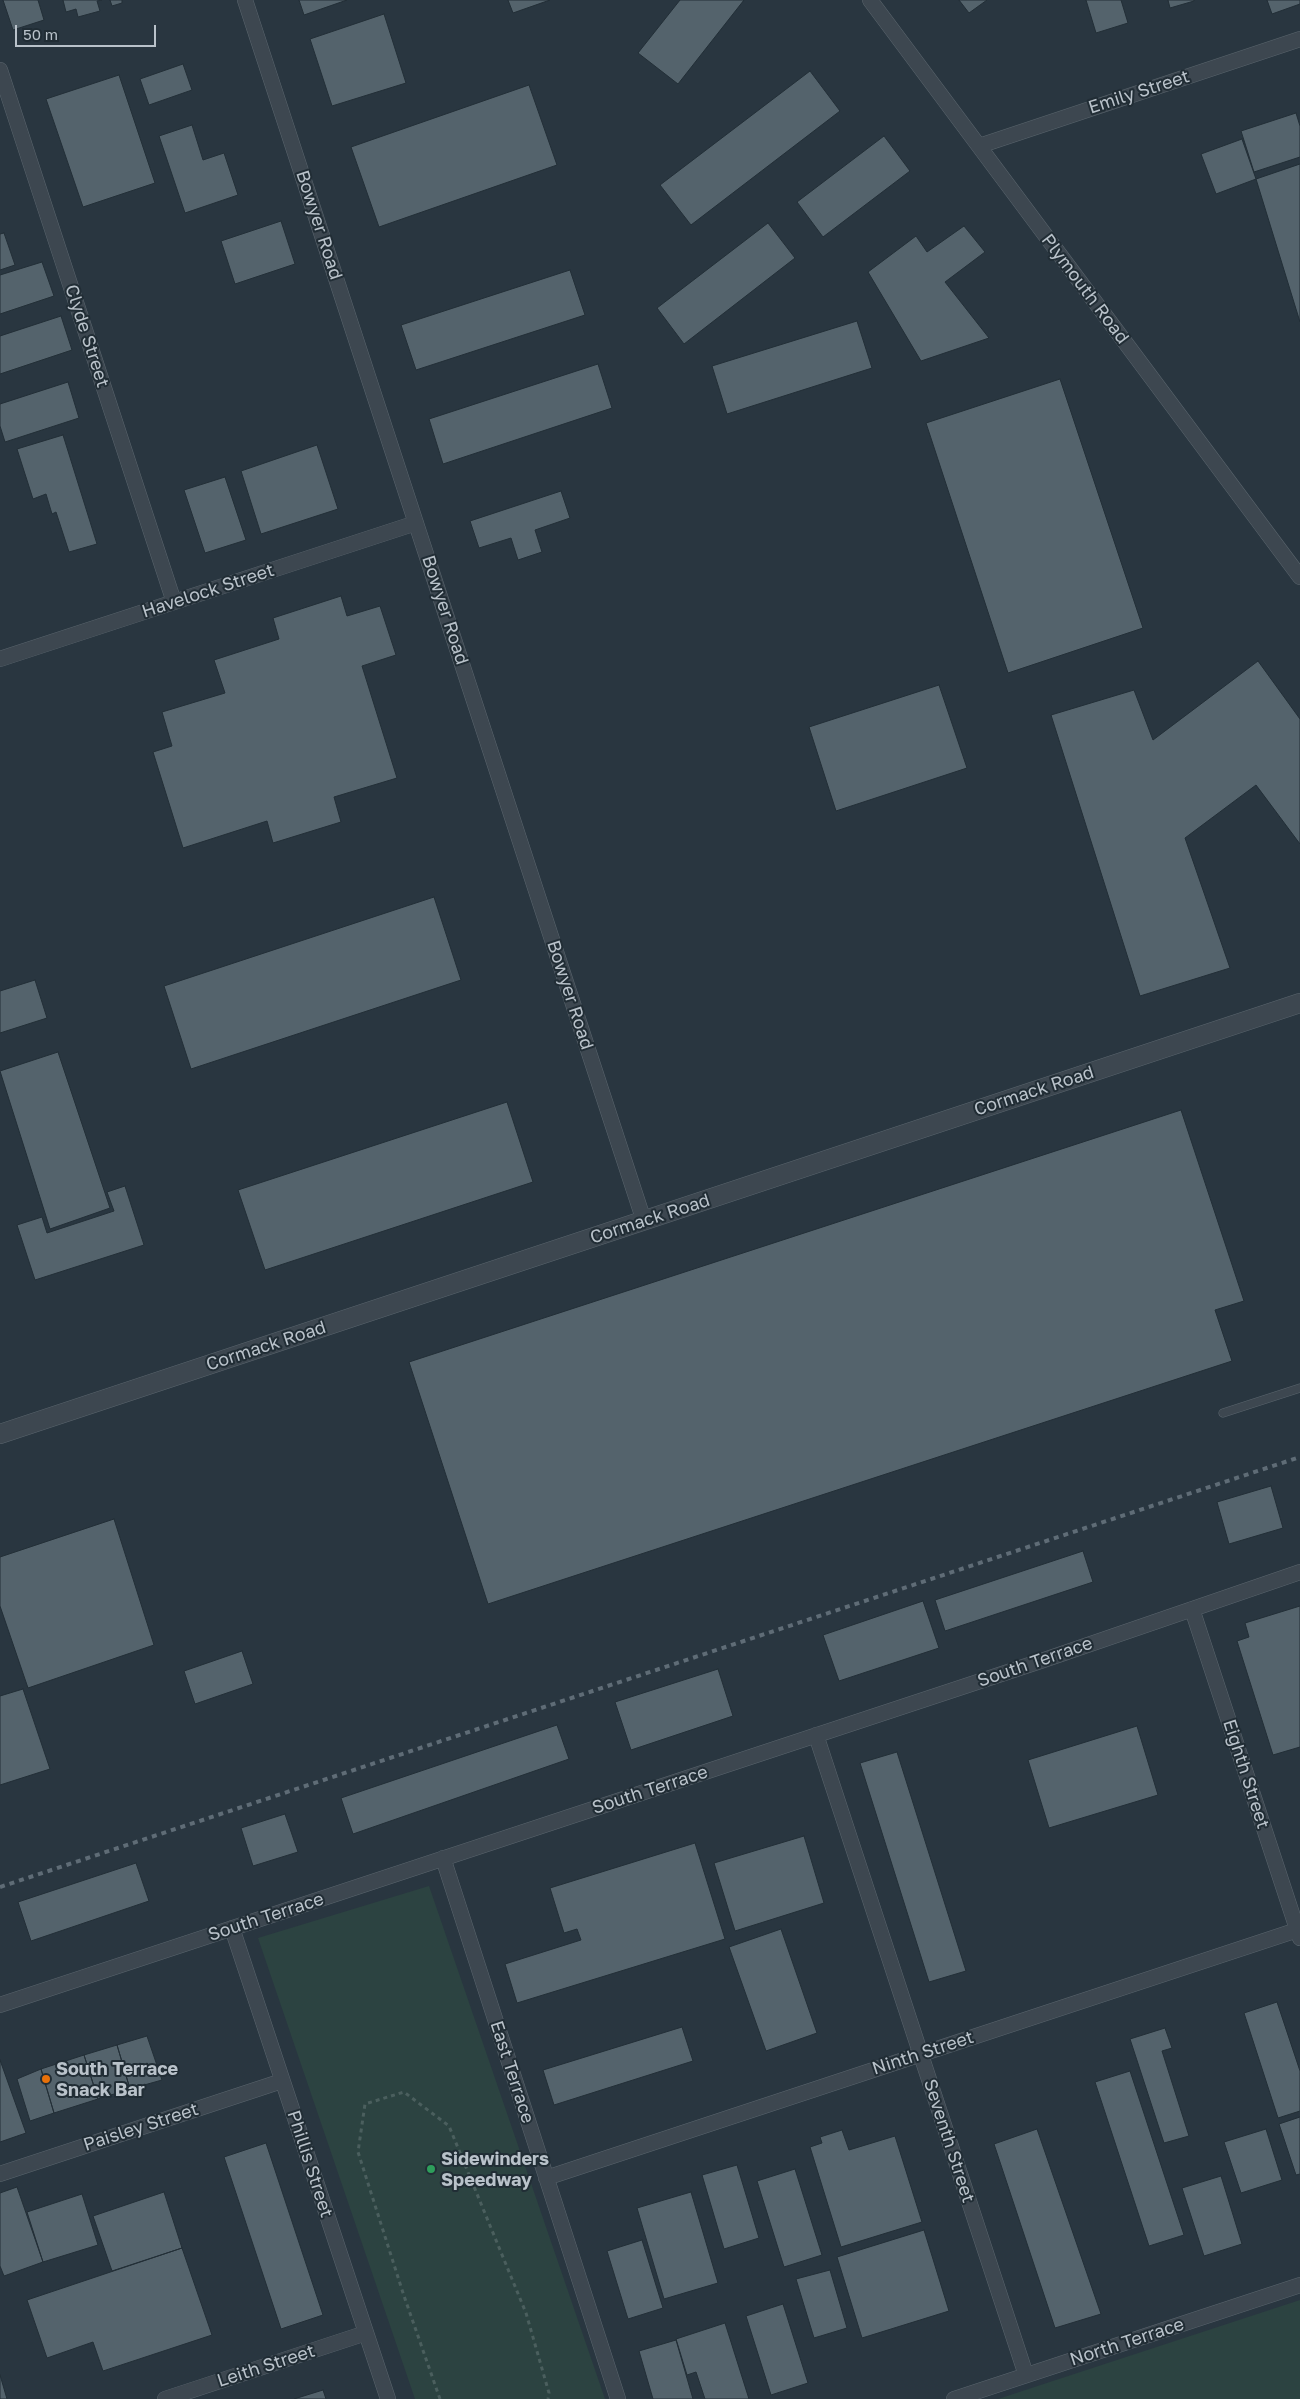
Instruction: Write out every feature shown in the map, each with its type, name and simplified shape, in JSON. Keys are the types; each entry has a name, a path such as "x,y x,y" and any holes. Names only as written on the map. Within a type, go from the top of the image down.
{"street":[{"name":"Bowyer Road","path":"245,0 644,1220"},
{"name":"Plymouth Road","path":"870,0 1300,578"},
{"name":"Emily Street","path":"978,146 1300,39"},
{"name":"Clyde Street","path":"0,70 174,602"},
{"name":"Havelock Street","path":"0,659 416,523"},
{"name":"Cormack Road","path":"0,1434 1300,1003"},
{"name":"South Terrace","path":"0,2005 816,1735 1300,1572"},
{"name":"Eighth Street","path":"1192,1609 1299,1932"},
{"name":"Seventh Street","path":"816,1735 1026,2376"},
{"name":"East Terrace","path":"442,1858 618,2399"},
{"name":"Phillis Street","path":"232,1928 388,2399"},
{"name":"Ninth Street","path":"546,2178 1299,1932"},
{"name":"Paisley Street","path":"0,2174 282,2081"},
{"name":"North Terrace","path":"954,2399 1300,2285"},
{"name":"Leith Street","path":"165,2399 366,2333"}],"lane":[{"path":"1223,1413 1300,1388"}],"path":[{"path":"440,2399 404,2296 358,2152 365,2104 404,2092 449,2126 526,2313 549,2393 548,2399"}],"green space":[{"name":"Sidewinders Speedway","path":"429,1886 605,2399 415,2399 258,1938"},
{"path":"1300,2300 1300,2399 998,2399"}],"building":[{"path":"3,0 38,0 44,20 13,30"},
{"path":"63,0 102,0 97,1 100,11 78,17 76,9 66,12"},
{"path":"110,0 122,0 122,3 112,6"},
{"path":"299,0 347,0 304,15"},
{"path":"508,0 550,0 513,13"},
{"path":"680,0 744,0 678,84 638,53"},
{"path":"959,0 987,0 969,13"},
{"path":"1086,0 1121,0 1128,23 1096,33"},
{"path":"1168,0 1194,0 1194,1 1170,8"},
{"path":"1267,0 1300,0 1300,4 1272,14"},
{"path":"384,14 406,83 332,106 310,39"},
{"path":"183,64 192,90 149,105 140,79"},
{"path":"810,71 840,111 691,225 660,185"},
{"path":"119,75 155,183 83,207 46,99"},
{"path":"529,85 557,165 379,227 351,147"},
{"path":"1296,113 1300,126 1300,157 1254,172 1241,131"},
{"path":"192,125 203,160 224,153 238,195 185,213 159,136"},
{"path":"884,136 910,171 823,237 797,202"},
{"path":"1242,139 1256,179 1216,194 1201,154"},
{"path":"1300,164 1300,322 1256,179"},
{"path":"281,221 295,264 235,284 221,241"},
{"path":"768,223 795,258 684,344 657,308"},
{"path":"964,226 985,252 945,282 989,338 921,361 868,272 916,236 927,252"},
{"path":"4,233 15,265 0,270 0,234"},
{"path":"42,262 54,296 0,314 0,275"},
{"path":"570,270 585,315 416,370 401,325"},
{"path":"61,316 72,350 0,374 0,336"},
{"path":"857,321 872,368 727,414 712,366"},
{"path":"598,364 612,408 443,464 429,419"},
{"path":"1060,379 1143,628 1008,673 926,423"},
{"path":"68,382 79,418 5,442 0,426 0,404"},
{"path":"63,435 97,544 69,552 56,512 52,514 46,494 33,499 17,449"},
{"path":"317,445 338,509 261,534 241,471"},
{"path":"225,477 246,540 205,553 184,490"},
{"path":"561,491 570,518 535,530 542,552 518,560 511,538 479,548 470,521"},
{"path":"341,596 347,616 380,606 396,655 362,666 397,778 334,797 341,822 273,843 267,821 183,848 153,752 172,746 162,712 225,693 214,660 279,639 273,618"},
{"path":"1258,661 1300,719 1300,844 1256,785 1185,838 1230,968 1140,996 1051,715 1134,690 1153,740"},
{"path":"939,685 967,768 836,811 809,727"},
{"path":"434,897 461,980 191,1069 164,986"},
{"path":"35,980 47,1018 0,1033 0,991"},
{"path":"58,1052 110,1208 50,1229 0,1071"},
{"path":"507,1102 533,1182 265,1270 238,1190"},
{"path":"1181,1110 1244,1301 1215,1310 1232,1361 488,1604 409,1362"},
{"path":"125,1186 144,1245 35,1280 17,1225 42,1217 47,1233 114,1211 107,1192"},
{"path":"1271,1486 1283,1528 1229,1544 1217,1502"},
{"path":"114,1519 154,1645 28,1688 0,1606 0,1557"},
{"path":"1083,1551 1093,1582 945,1631 935,1600"},
{"path":"923,1601 939,1648 839,1681 823,1635"},
{"path":"1300,1606 1300,1747 1273,1755 1237,1641 1249,1637 1245,1623"},
{"path":"242,1651 253,1684 195,1704 184,1671"},
{"path":"718,1669 733,1716 631,1750 615,1702"},
{"path":"23,1689 50,1769 0,1785 0,1696"},
{"path":"557,1725 569,1759 353,1834 341,1798"},
{"path":"1137,1726 1158,1795 1049,1828 1028,1760"},
{"path":"897,1752 966,1971 929,1982 860,1763"},
{"path":"285,1814 298,1852 253,1866 241,1828"},
{"path":"804,1836 824,1903 735,1931 714,1863"},
{"path":"695,1843 725,1939 517,2003 505,1964 581,1940 577,1929 564,1933 550,1888"},
{"path":"136,1863 149,1901 31,1941 18,1902"},
{"path":"781,1929 817,2033 766,2051 729,1947"},
{"path":"1277,2002 1300,2071 1300,2111 1278,2118 1244,2013"},
{"path":"682,2027 693,2061 554,2105 543,2070"},
{"path":"1165,2028 1172,2048 1162,2051 1189,2136 1164,2143 1130,2039"},
{"path":"147,2036 162,2080 130,2089 117,2045"},
{"path":"117,2045 130,2089 98,2099 84,2055"},
{"path":"84,2055 98,2099 54,2113 41,2069"},
{"path":"0,2060 26,2133 0,2142"},
{"path":"41,2069 54,2113 30,2121 17,2079"},
{"path":"1130,2071 1184,2235 1149,2246 1095,2082"},
{"path":"1300,2117 1300,2174 1296,2175 1279,2124"},
{"path":"1037,2129 1101,2314 1055,2328 994,2144"},
{"path":"1266,2129 1282,2180 1241,2193 1224,2142"},
{"path":"842,2130 849,2150 895,2136 922,2222 841,2247 810,2147 822,2143 820,2137"},
{"path":"266,2143 323,2315 281,2329 224,2157"},
{"path":"737,2165 759,2238 724,2249 702,2175"},
{"path":"795,2169 822,2255 784,2267 757,2181"},
{"path":"1221,2176 1242,2244 1204,2256 1182,2188"},
{"path":"17,2187 43,2262 4,2276 0,2266 0,2193"},
{"path":"164,2192 182,2248 112,2271 93,2216"},
{"path":"691,2192 718,2283 664,2299 637,2208"},
{"path":"82,2194 98,2245 43,2262 27,2212"},
{"path":"924,2230 949,2311 862,2338 837,2257"},
{"path":"642,2240 663,2308 628,2319 607,2251"},
{"path":"182,2248 212,2335 103,2371 93,2342 47,2358 27,2300"},
{"path":"830,2270 847,2328 814,2338 796,2279"},
{"path":"783,2304 808,2383 771,2395 746,2316"},
{"path":"725,2323 749,2399 705,2399 696,2372 687,2375 676,2339"},
{"path":"676,2340 693,2399 653,2399 639,2351"},
{"path":"0,2375 7,2399 0,2399"},
{"path":"323,2390 326,2399 294,2399"}],"railway":[{"path":"0,1887 1300,1457"}],"place":[{"name":"South Terrace Snack Bar","path":"46,2079"},
{"name":"Sidewinders Speedway","path":"431,2169"}]}
